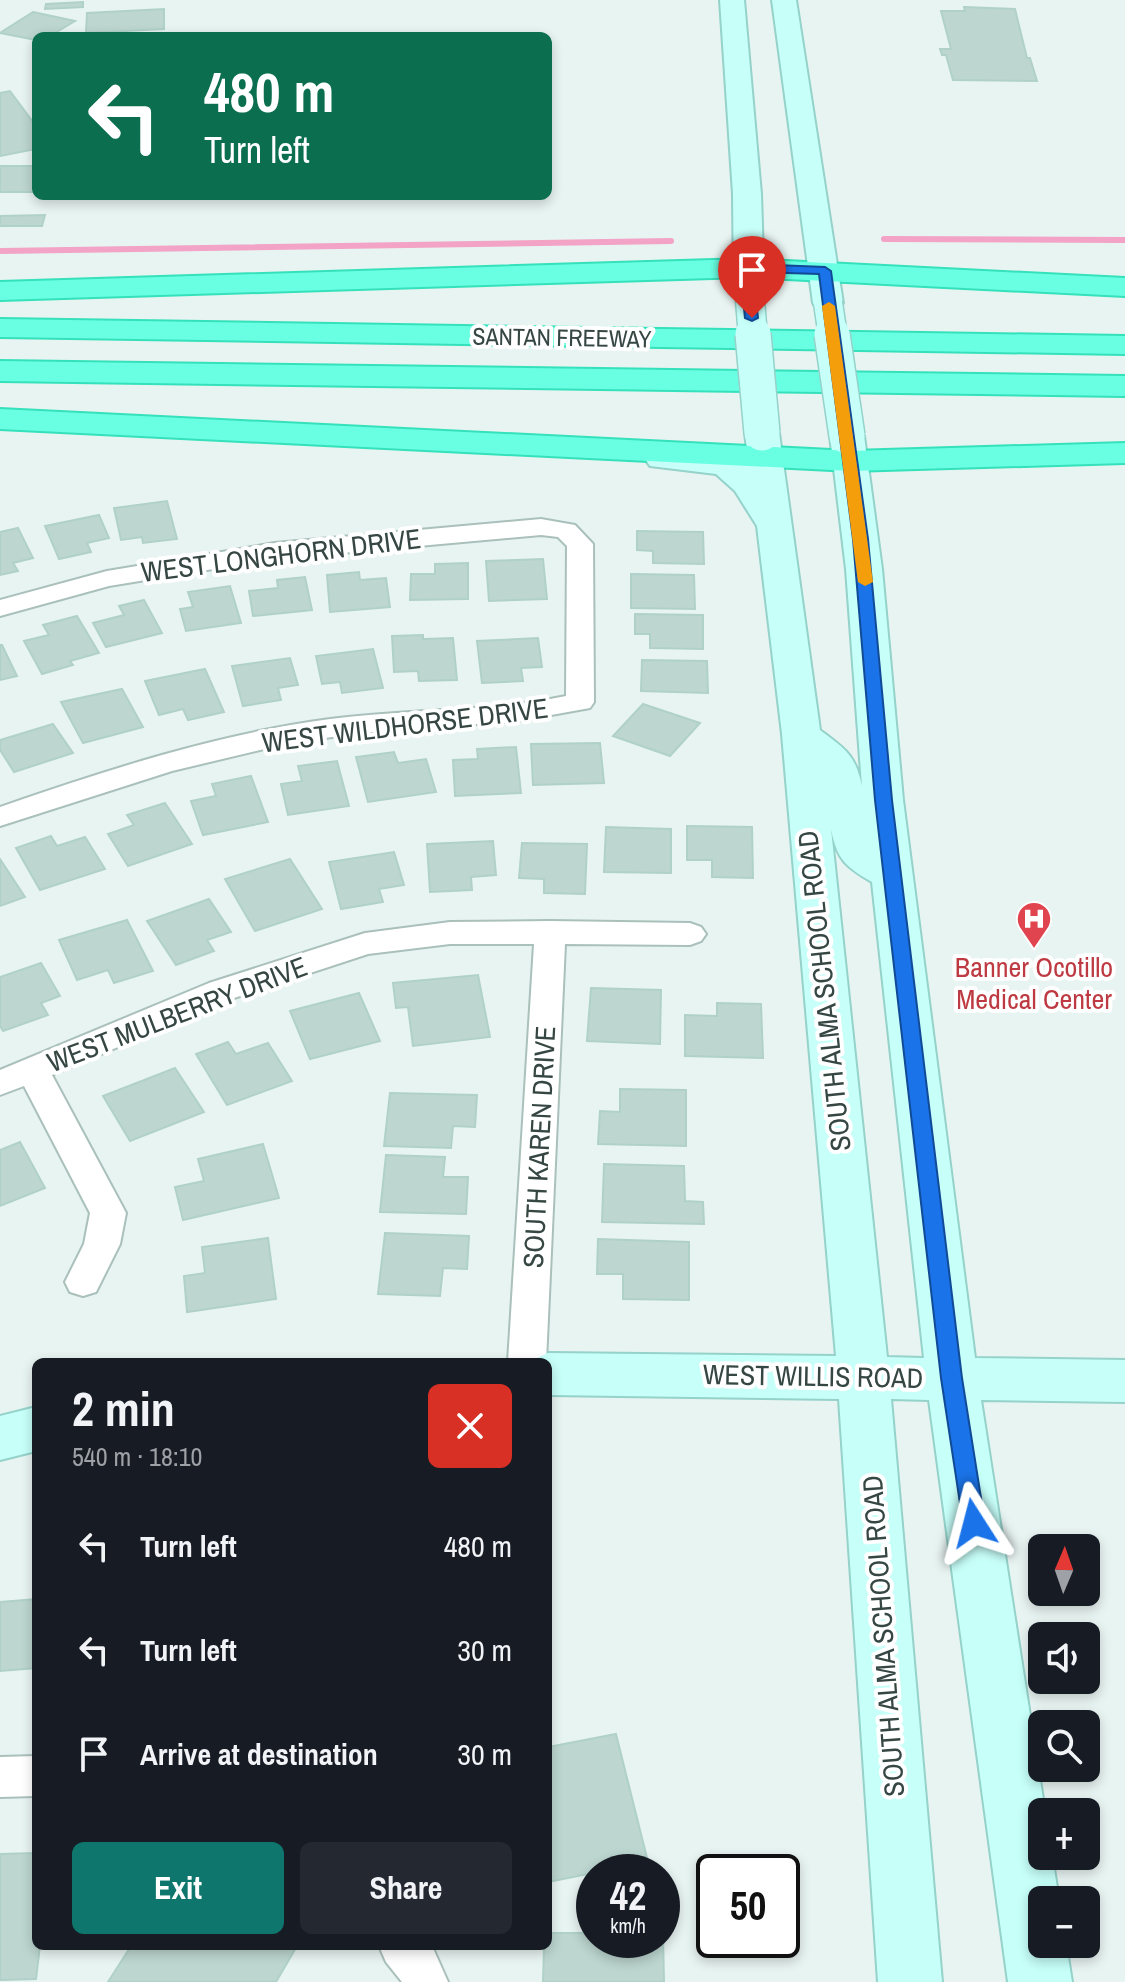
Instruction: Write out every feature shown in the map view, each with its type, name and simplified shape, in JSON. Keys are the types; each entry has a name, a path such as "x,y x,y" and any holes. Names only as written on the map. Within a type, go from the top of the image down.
{"highway":[{"path":"0,291 748,278 825,271 1125,287"},
{"name":"SANTAN FREEWAY","path":"0,328 1125,345"},
{"name":"SANTAN FREEWAY","path":"0,371 1125,386"},
{"path":"0,419 305,434 1125,453"}],"main road":[{"name":"SOUTH ALMA SCHOOL ROAD","path":"732,0 747,194 748,278 764,445 801,734 863,1376 910,1982"},
{"path":"784,0 849,449 893,876 952,1378 1040,1982"},
{"path":"305,434 366,444 713,462 732,468 751,484 774,527"},
{"path":"801,734 837,763 851,835 862,858 893,876"},
{"name":"WEST WILLIS ROAD","path":"552,1374 1125,1381"},
{"path":"0,1438 32,1430"}],"street":[{"name":"WEST LONGHORN DRIVE","path":"0,608 107,579 275,551 541,527 566,530 580,544 580,702"},
{"name":"WEST WILDHORSE DRIVE","path":"0,817 211,750 327,728 539,712 580,702"},
{"name":"SOUTH KAREN DRIVE","path":"527,1358 550,932"},
{"name":"WEST MULBERRY DRIVE","path":"0,1083 220,991 365,944 450,933 690,934"},
{"path":"33,1071 108,1213 102,1244 83,1282"},
{"path":"0,1777 32,1776"},
{"path":"405,1950 420,1967 425,1982"}],"building":[{"path":"83,2 83,7 45,9 46,4"},
{"path":"964,7 1015,9 1027,58 1030,58 1037,81 953,80 946,55 942,55 940,49 951,49 941,11 965,11"},
{"path":"164,9 164,29 86,32 87,13"},
{"path":"33,12 75,21 57,32 32,32 32,39 0,33"},
{"path":"10,91 32,121 32,150 0,156 0,93"},
{"path":"0,166 32,166 32,192 0,192"},
{"path":"45,215 42,226 0,226 0,216"},
{"path":"167,501 177,539 143,543 142,537 121,540 114,508"},
{"path":"99,515 109,538 87,543 91,552 59,559 45,526"},
{"path":"18,528 33,558 13,563 18,571 0,575 0,532"},
{"path":"637,531 703,532 704,564 653,563 653,551 637,550"},
{"path":"543,559 547,599 489,601 486,561"},
{"path":"468,563 468,599 410,600 411,574 435,574 435,564"},
{"path":"359,572 360,580 386,578 390,607 330,612 327,575"},
{"path":"631,574 694,575 695,609 631,608"},
{"path":"305,577 312,610 253,616 249,591 278,588 277,580"},
{"path":"230,586 241,623 186,631 180,609 193,607 188,592"},
{"path":"144,600 162,633 106,647 93,623 124,615 119,606"},
{"path":"635,614 703,615 703,649 650,648 650,634 635,634"},
{"path":"77,616 99,653 70,661 73,665 42,674 24,641 49,635 43,625"},
{"path":"423,635 423,639 453,638 457,680 419,681 418,671 394,672 392,636"},
{"path":"538,638 542,667 521,668 523,681 482,683 477,641"},
{"path":"2,645 17,676 0,680"},
{"path":"373,649 383,688 342,693 340,682 322,684 316,656"},
{"path":"290,658 298,685 278,688 281,700 243,706 232,666"},
{"path":"642,660 707,661 708,693 641,691"},
{"path":"205,669 224,712 188,720 183,709 159,715 145,681"},
{"path":"122,689 143,727 83,743 61,702"},
{"path":"643,704 700,723 670,756 613,736"},
{"path":"53,724 73,753 14,772 0,750 0,740"},
{"path":"600,743 604,783 533,785 531,744"},
{"path":"516,747 521,793 455,796 453,760 478,759 477,749"},
{"path":"394,752 398,763 426,759 436,792 368,802 356,757"},
{"path":"337,761 349,806 288,815 281,784 302,781 298,766"},
{"path":"251,776 268,822 203,835 191,801 216,796 212,784"},
{"path":"165,803 192,844 128,866 108,834 134,825 127,815"},
{"path":"687,826 752,827 753,878 712,877 712,860 687,860"},
{"path":"606,827 671,829 671,873 604,872"},
{"path":"51,836 57,846 85,837 105,869 40,890 16,848"},
{"path":"493,841 496,875 471,877 472,890 430,892 427,844"},
{"path":"522,843 587,844 585,894 544,893 544,879 519,878"},
{"path":"394,852 404,885 379,889 383,902 341,909 329,862"},
{"path":"0,859 25,897 0,906"},
{"path":"290,859 322,909 255,931 225,879"},
{"path":"209,899 231,932 207,940 214,951 176,965 147,921"},
{"path":"127,920 153,971 114,983 108,970 77,980 59,940"},
{"path":"41,963 60,996 41,1003 48,1015 3,1031 0,1026 0,977"},
{"path":"478,975 490,1037 413,1046 408,1007 396,1008 393,983"},
{"path":"591,988 661,990 660,1044 587,1041"},
{"path":"359,993 380,1041 310,1059 290,1011"},
{"path":"717,1003 761,1004 763,1058 685,1056 685,1015 717,1016"},
{"path":"228,1042 236,1054 268,1043 292,1081 227,1105 196,1054"},
{"path":"175,1068 204,1112 130,1141 103,1096"},
{"path":"620,1089 686,1090 686,1146 598,1144 600,1111 620,1112"},
{"path":"390,1093 477,1095 475,1127 453,1126 451,1148 384,1146"},
{"path":"20,1142 45,1188 0,1206 0,1150"},
{"path":"263,1144 279,1198 183,1220 175,1187 204,1181 198,1159"},
{"path":"386,1155 445,1157 443,1177 468,1177 466,1214 380,1212"},
{"path":"604,1164 684,1166 685,1201 703,1202 704,1224 602,1222"},
{"path":"385,1233 469,1236 467,1269 443,1268 440,1296 378,1294"},
{"path":"268,1238 276,1299 187,1312 184,1276 205,1273 202,1247"},
{"path":"598,1239 689,1242 689,1300 623,1299 623,1274 597,1274"},
{"path":"32,1599 32,1668 0,1671 0,1602"},
{"path":"616,1734 646,1854 576,1854 576,1876 552,1881 552,1746"},
{"path":"32,1853 32,1950 40,1950 36,1979 0,1980 0,1854"},
{"path":"552,1933 576,1933 576,1958 663,1958 664,1982 543,1982 544,1950 552,1950"},
{"path":"128,1950 295,1950 276,1982 108,1982"}],"waterway":[{"path":"884,239 1125,240"},
{"path":"0,251 671,241"}],"slow traffic":[{"path":"829,306 865,582"}],"place":[{"name":"Banner Ocotillo Medical Center","path":"1034,950"}],"route":[{"path":"752,318 746,268 825,271 861,539 883,800 952,1378 974,1523"}]}
